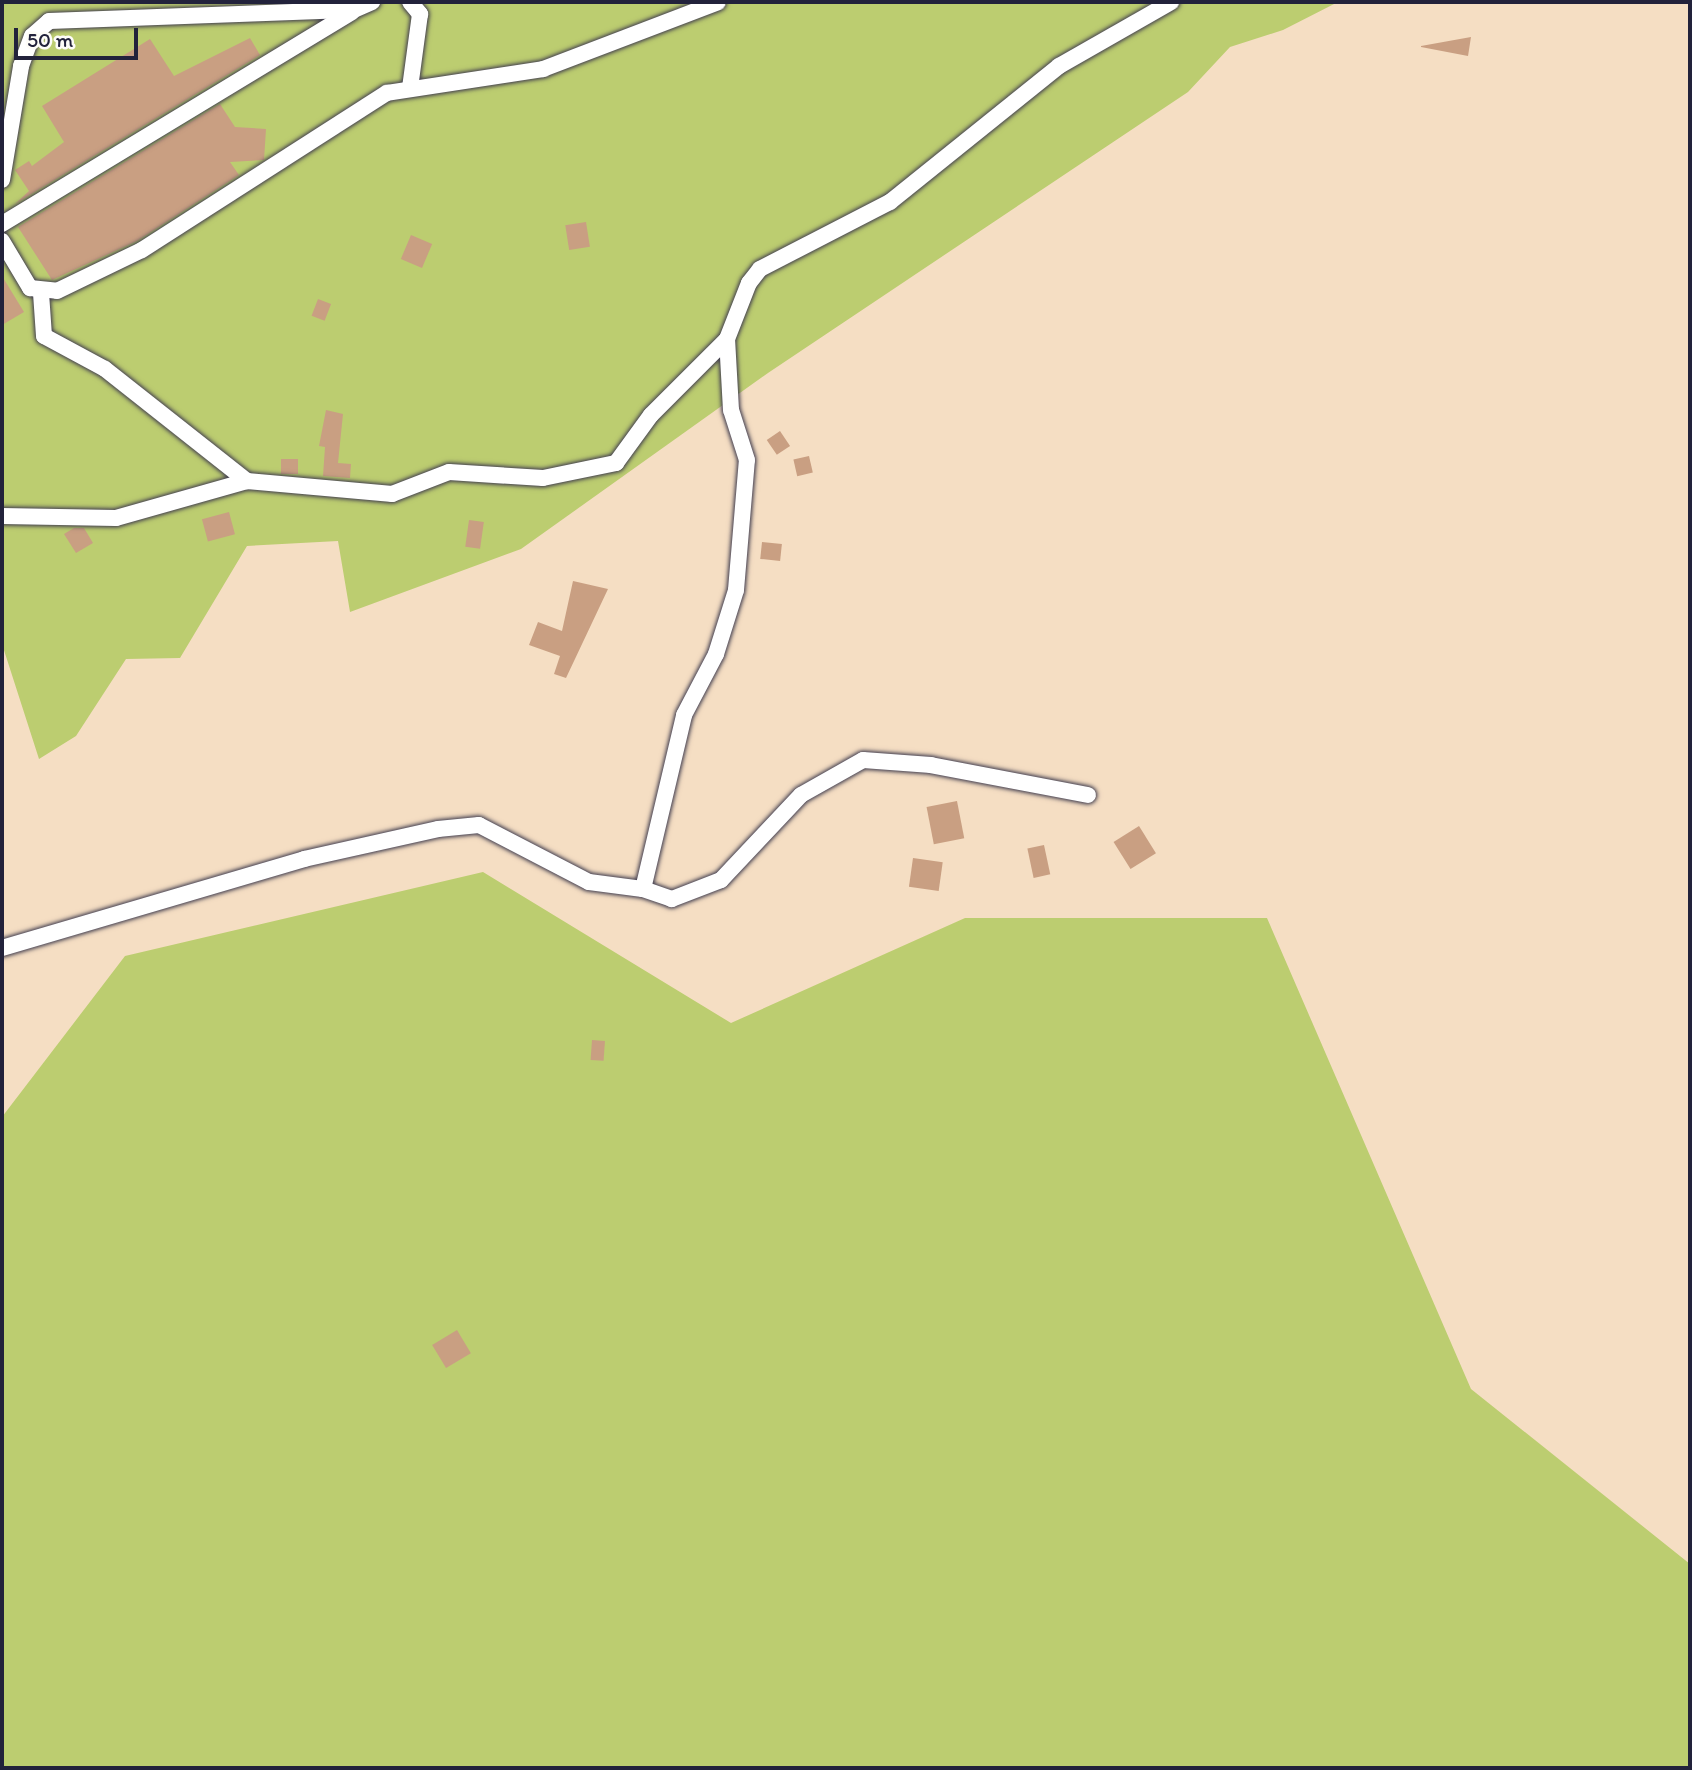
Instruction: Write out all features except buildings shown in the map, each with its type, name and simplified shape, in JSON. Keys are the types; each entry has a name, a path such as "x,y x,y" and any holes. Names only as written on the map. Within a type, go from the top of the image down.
{"street":[{"path":"2,224 372,2"},
{"path":"410,2 420,14 410,88"},
{"path":"2,241 30,288 41,293 142,250 387,93 543,69 718,2"},
{"path":"643,889 684,715 716,654 736,590 747,460 731,410 726,339 740,299 760,269 890,202 1059,66 1171,2"},
{"path":"2,180 21,66 32,37 50,21 355,10"},
{"path":"41,293 44,336 105,369 247,481"},
{"path":"2,516 116,518 247,481 392,494 449,472 543,478 616,463 651,415 726,339"},
{"path":"2,948 304,859 438,829 479,825 589,882 643,889 672,899 721,880 802,795 863,760 932,765 1088,795"}],"green space":[{"path":"2,2 1338,2 1283,30 1230,47 1188,92 768,373 521,549 350,612 338,541 247,546 180,658 126,659 76,736 39,759 2,644"},
{"path":"483,872 731,1023 965,918 1267,918 1471,1389 1690,1564 1690,1768 2,1768 2,1117 125,956"}]}
